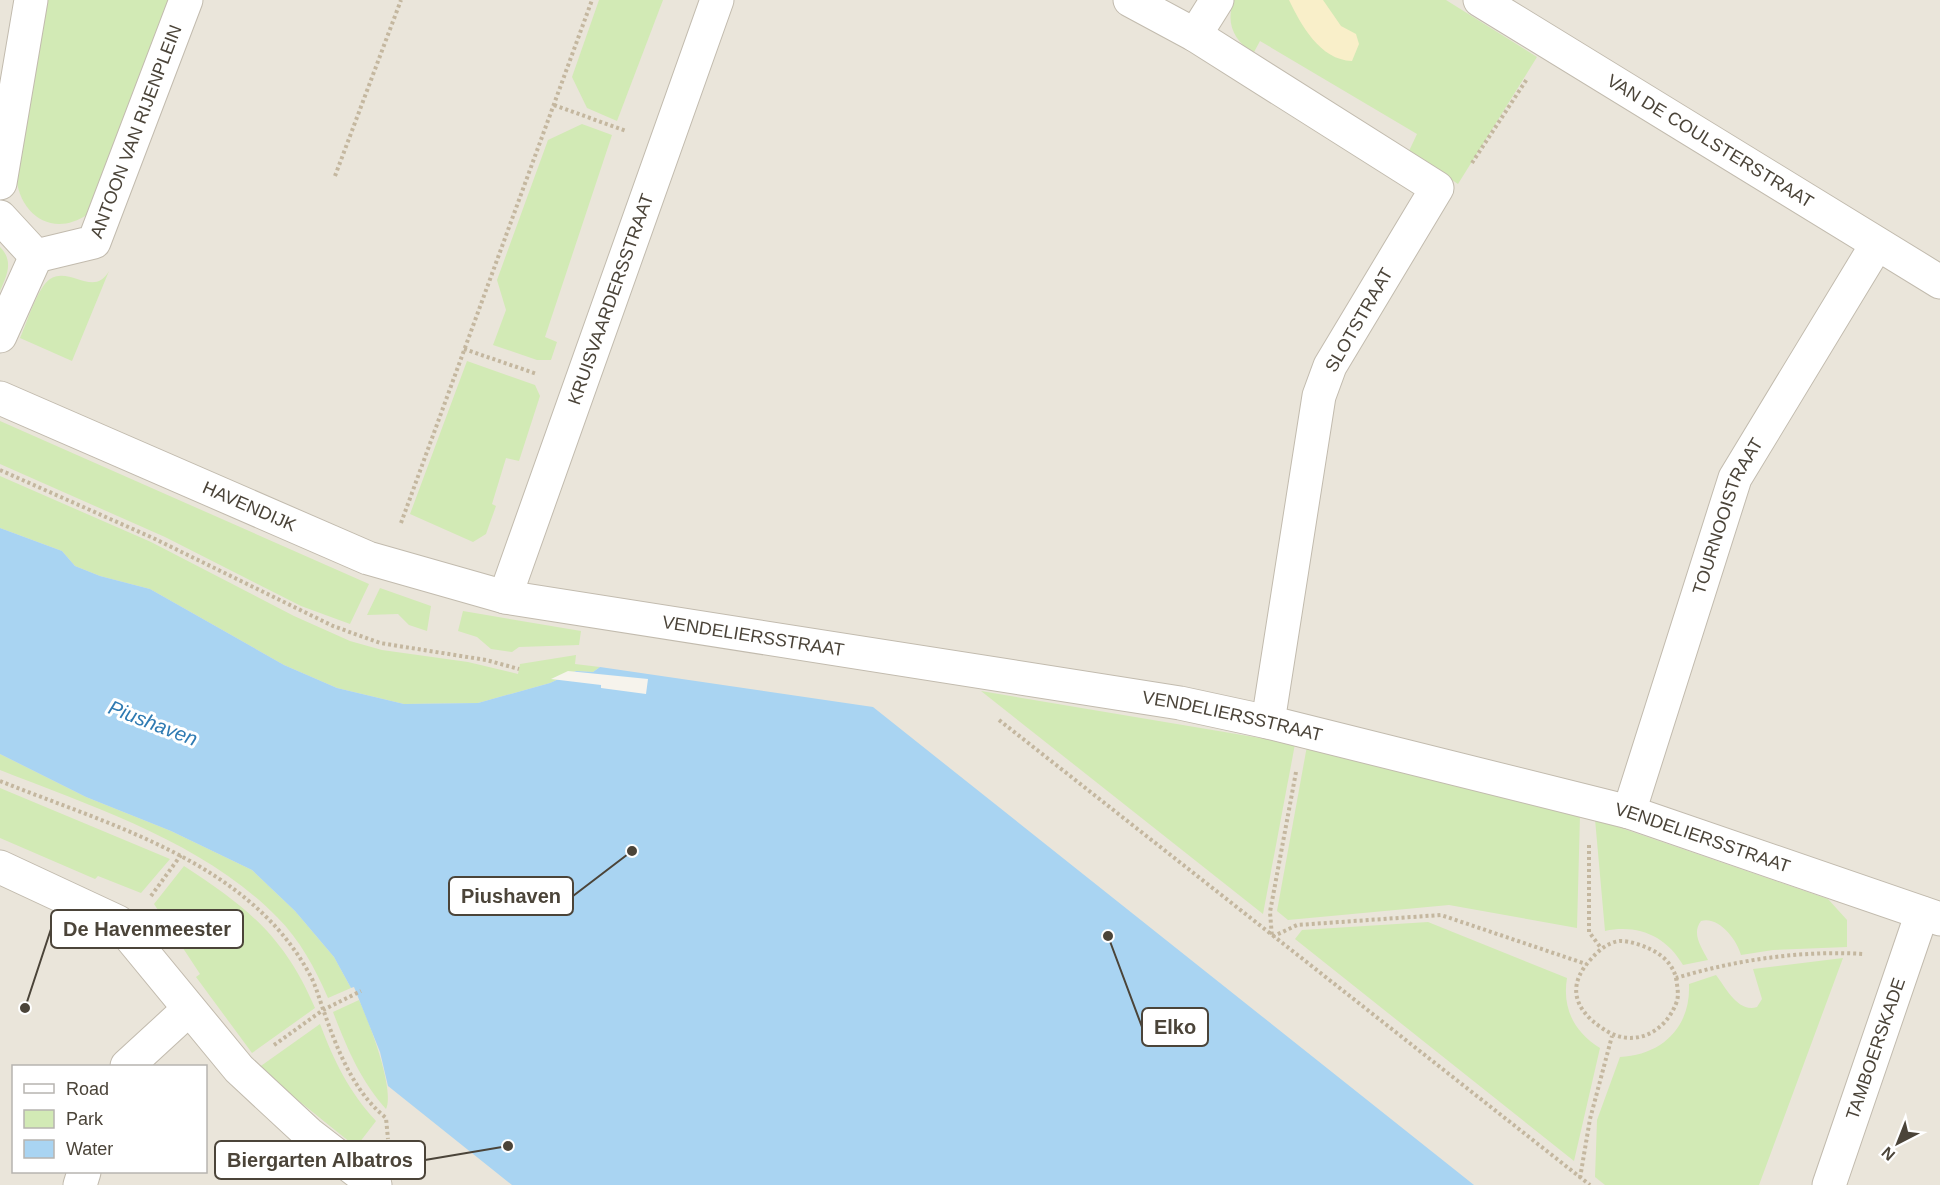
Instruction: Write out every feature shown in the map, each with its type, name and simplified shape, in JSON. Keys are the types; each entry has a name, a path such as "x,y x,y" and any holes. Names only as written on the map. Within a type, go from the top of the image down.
{"street":[{"path":"0,183 31,0"},
{"name":"ANTOON VAN RIJENPLEIN","path":"36,256 94,242 186,0"},
{"name":"KRUISVAARDERSSTRAAT","path":"505,597 717,0"},
{"path":"1130,0 1195,34 1437,188"},
{"path":"1195,34 1216,0"},
{"name":"VAN DE COULSTERSTRAAT","path":"1480,0 1940,282"},
{"name":"SLOTSTRAAT","path":"1268,722 1319,396 1330,366 1437,188"},
{"path":"0,217 36,256 0,336"},
{"name":"TOURNOOISTRAAT","path":"1629,812 1735,478 1877,244"},
{"name":"HAVENDIJK","path":"0,398 357,553 505,597"},
{"name":"VENDELIERSSTRAAT","path":"505,597 1168,701 1268,722 1629,812 1931,916"},
{"path":"0,867 118,922 239,1069 309,1134 375,1185"},
{"name":"TAMBOERSKADE","path":"1829,1185 1907,956 1931,916"},
{"path":"128,1065 189,1009"}],"path":[{"path":"335,176 401,0"},
{"path":"386,563 592,0"},
{"path":"1437,188 1458,184 1550,43"},
{"path":"554,105 666,145"},
{"path":"464,349 579,388"},
{"path":"0,470 153,538 333,626 380,643 486,660 519,669"},
{"path":"991,714 1590,1185"},
{"path":"1272,937 1270,912 1303,731"},
{"path":"0,781 181,855 227,882 263,913 293,947 312,978 344,1064 370,1105 386,1118 388,1141"},
{"path":"1589,803 1589,932 1601,948"},
{"path":"1272,937 1297,925 1441,915 1586,964"},
{"path":"1619,941 1640,945 1657,952 1674,967 1678,999 1667,1020 1653,1033 1634,1040 1612,1036 1590,1020 1578,1003 1575,986 1586,964 1601,948 1619,941"},
{"path":"1676,978 1709,968 1774,957 1844,952 1907,956"},
{"path":"239,1069 323,1011 361,990"},
{"path":"1580,1178 1590,1119 1612,1036"}],"shaded area":[{"path":"0,0 1940,0 1940,1185 0,1185"}],"green space":[{"path":"48,0 174,0 88,214 75,221 62,224 50,223 30,211 18,188 16,174"},
{"path":"599,0 663,0 617,121 587,108 572,77"},
{"path":"1234,0 1446,0 1537,57 1458,184 1409,151 1417,134 1260,41 1253,54 1236,37 1233,30 1230,16"},
{"path":"582,124 612,135 545,337 557,342 551,360 537,360 493,345 506,310 497,280 548,140"},
{"path":"0,247 7,258 8,268 0,291"},
{"path":"109,271 72,361 20,338 41,290 50,279 66,276 96,282 103,279"},
{"path":"467,361 535,385 540,396 519,461 506,458 492,504 496,506 486,534 473,542 410,514"},
{"path":"0,421 369,584 350,624 301,606 165,537 0,464"},
{"path":"0,476 151,542 294,616 350,641 382,650 468,662 518,674 520,664 576,655 575,664 600,667 593,672 576,671 550,683 478,703 404,704 337,688 284,665 150,589 100,576 75,566 62,551 0,528"},
{"path":"380,588 431,606 427,631 409,625 398,614 367,615"},
{"path":"463,611 581,631 579,645 519,647 512,652 491,649 477,637 458,631"},
{"path":"981,691 1295,744 1263,914"},
{"path":"1307,746 1580,815 1577,928 1449,905 1288,920 1277,911"},
{"path":"0,754 86,797 171,831 252,870 295,911 334,957 351,988 328,998 318,976 293,935 248,891 216,868 182,848 110,813 0,770"},
{"path":"0,788 170,859 141,893 98,876 95,879 0,838"},
{"path":"1595,819 1828,899 1847,920 1847,947 1773,950 1741,955 1736,943 1726,930 1708,920 1701,921 1697,936 1708,960 1683,965 1668,946 1650,935 1629,929 1605,931"},
{"path":"184,866 227,896 262,926 290,961 315,1008 252,1053 196,977 200,974 154,904"},
{"path":"1428,922 1567,978 1566,999 1572,1018 1583,1035 1600,1048 1574,1161 1295,939 1302,930"},
{"path":"1843,958 1759,1185 1605,1185 1595,1177 1597,1120 1620,1057 1649,1051 1671,1036 1685,1013 1689,984 1716,975 1738,1003 1750,1008 1757,1007 1762,999 1753,969"},
{"path":"359,1000 369,1023 384,1072 388,1100 386,1109 361,1075 333,1012"},
{"path":"320,1024 343,1075 358,1099 376,1121 356,1147 258,1068"}],"sand":[{"path":"1289,0 1323,0 1341,26 1356,34 1359,44 1352,61 1330,55 1321,48 1299,20"}],"water":[{"name":"Piushaven","path":"0,528 62,551 75,566 100,576 150,589 284,665 337,688 404,704 478,703 550,683 576,671 593,672 600,667 873,707 1474,1185 512,1185 388,1086 380,1052 354,987 351,988 334,957 295,911 252,870 171,831 86,797 0,754"}],"pier":[{"path":"568,671 648,679 646,694 601,688 601,685 551,679"}],"place":[{"name":"Piushaven","path":"632,851"},
{"name":"Elko","path":"1108,936"},
{"name":"De Havenmeester","path":"25,1008"},
{"name":"Biergarten Albatros","path":"508,1146"}]}
